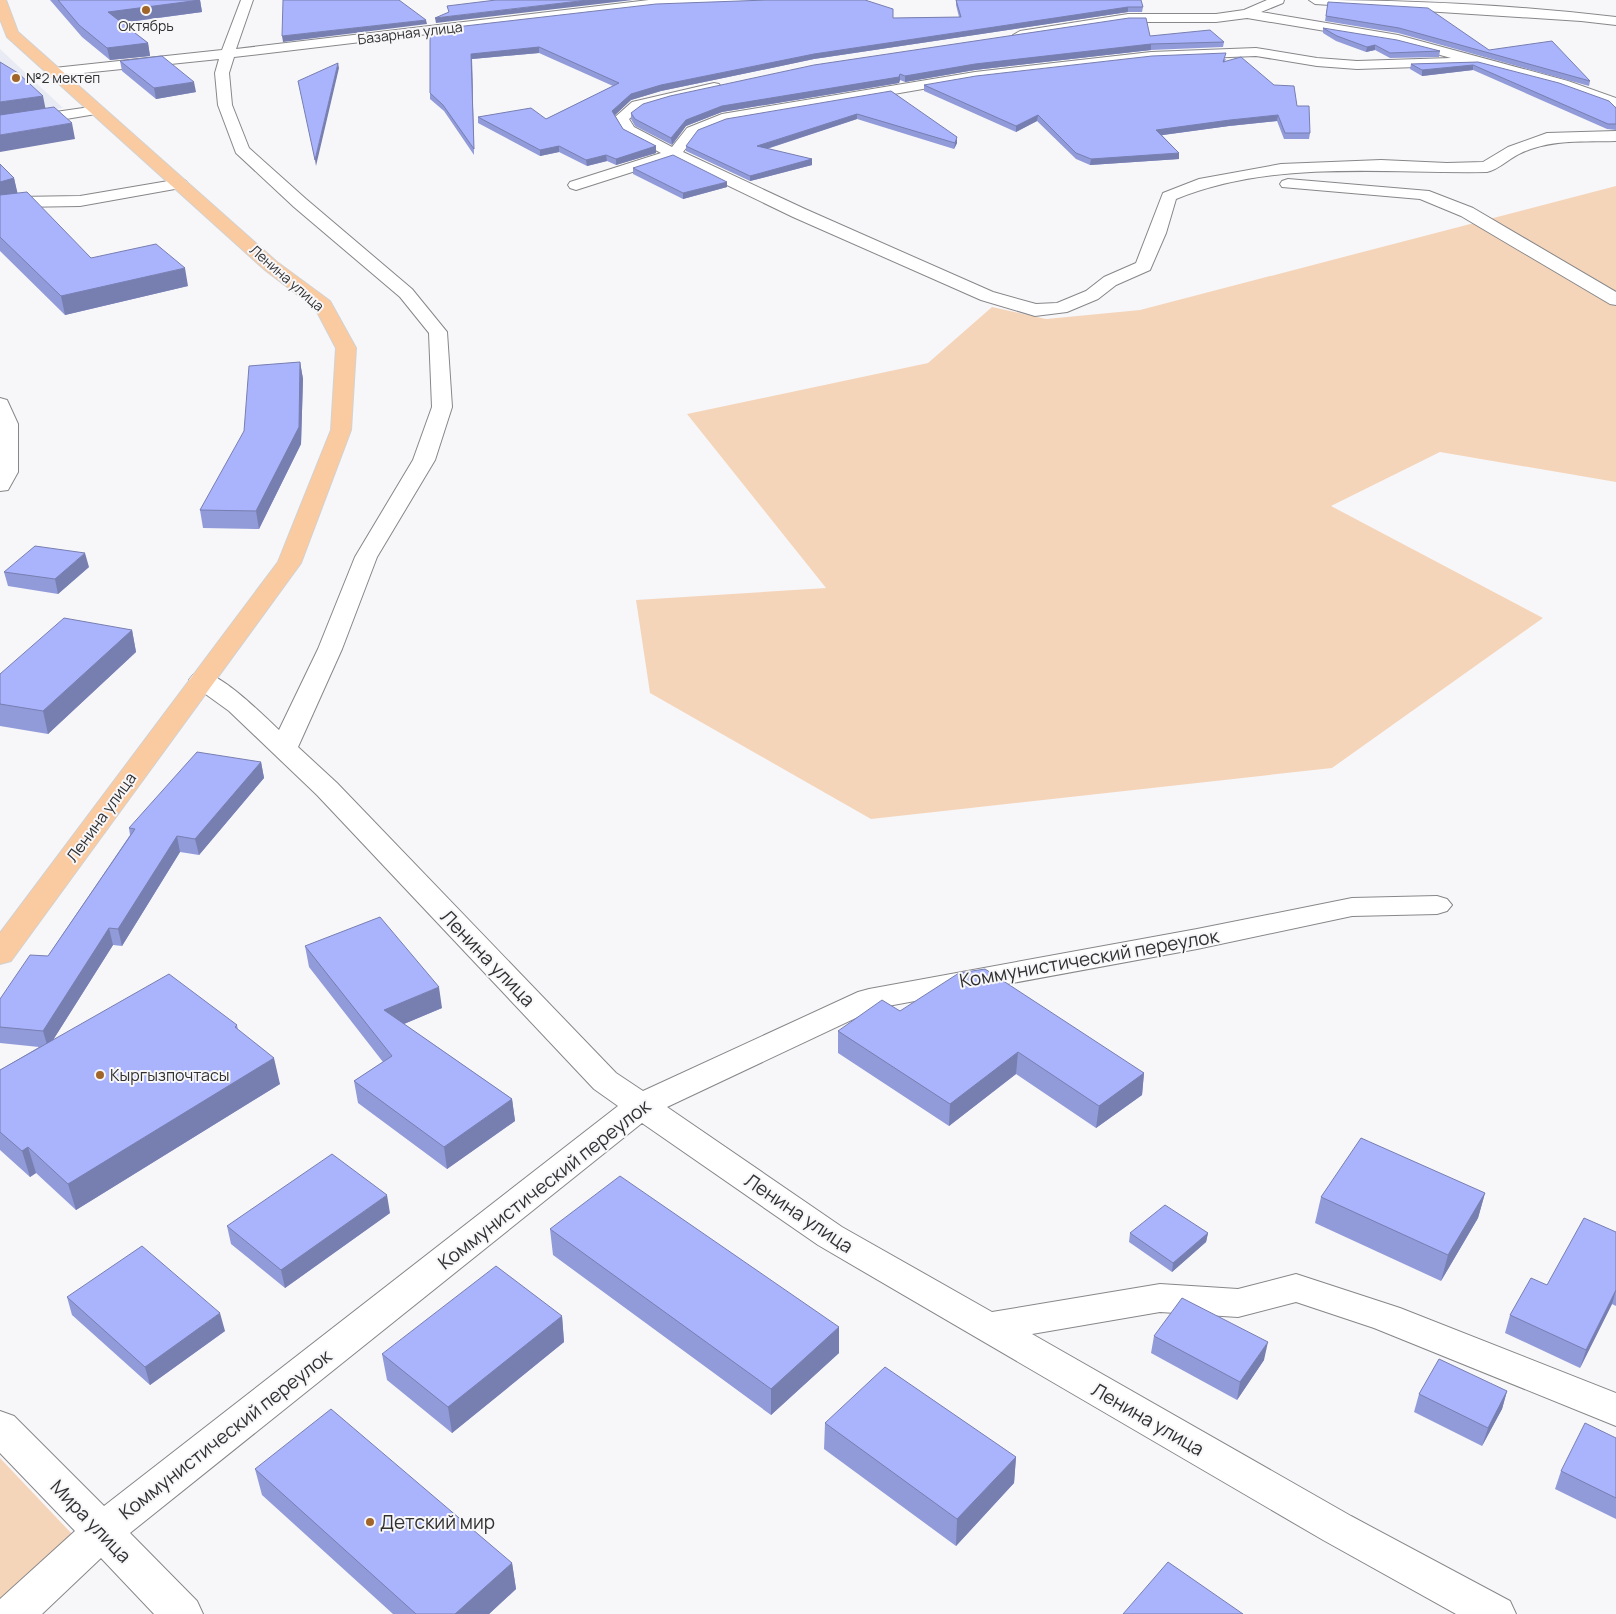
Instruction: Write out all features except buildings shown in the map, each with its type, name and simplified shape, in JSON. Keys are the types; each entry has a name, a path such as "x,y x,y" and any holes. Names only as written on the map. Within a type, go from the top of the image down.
{"main road":[{"name":"Ленина улица","path":"0,0 12,34 271,266 323,305 346,348 341,430 289,563 0,954"}],"street":[{"path":"247,0 235,29 222,73 225,105 242,150 300,203 406,293 438,332 442,407 424,460 366,557 330,649 284,749"},
{"name":"Базарная улица","path":"54,72 228,54 656,3 766,0"},
{"path":"1247,14 1278,0"},
{"path":"1315,0 1581,17 1616,21"},
{"path":"1008,37 1128,18 1216,18 1247,14 1398,39 1563,84 1616,103"},
{"path":"576,185 674,154 692,131 722,119 975,76 1151,56 1246,52 1357,66 1476,61"},
{"path":"732,83 667,96 637,105 621,118 629,130 674,154 799,212 987,296 1035,310 1060,308 1092,295 1110,281 1144,266 1169,196 1199,184 1281,169 1381,165 1447,168 1487,167 1514,150 1547,138 1616,136"},
{"path":"0,125 97,110"},
{"path":"1199,184 1277,183 1423,194 1466,212 1616,300"},
{"path":"0,206 17,202 80,202 180,184"},
{"path":"0,485 7,472 8,424 2,413"},
{"name":"Ленина улица","path":"202,680 238,706 326,788 605,1081 830,1236 1337,1528 1495,1614"},
{"name":"Коммунистический переулок","path":"13,1614 101,1532 641,1106 869,999 1197,939 1352,907 1437,904"},
{"path":"987,1327 1160,1298 1238,1303 1296,1288 1387,1318 1616,1410"},
{"name":"Мира улица","path":"0,1427 182,1614"}],"shaded area":[{"name":"№2 мектеп","path":"0,49 63,108 0,118"},
{"path":"1616,186 1616,482 1440,452 1331,506 1543,618 1332,768 871,819 650,693 636,600 826,588 687,414 928,363 992,307 1046,319 1140,310"},
{"path":"0,1458 72,1534 0,1601"}],"place":[{"name":"Октябрь","path":"146,10"},
{"name":"№2 мектеп","path":"16,78"},
{"name":"Кыргызпочтасы","path":"100,1075"},
{"name":"Детский мир","path":"370,1522"}]}
